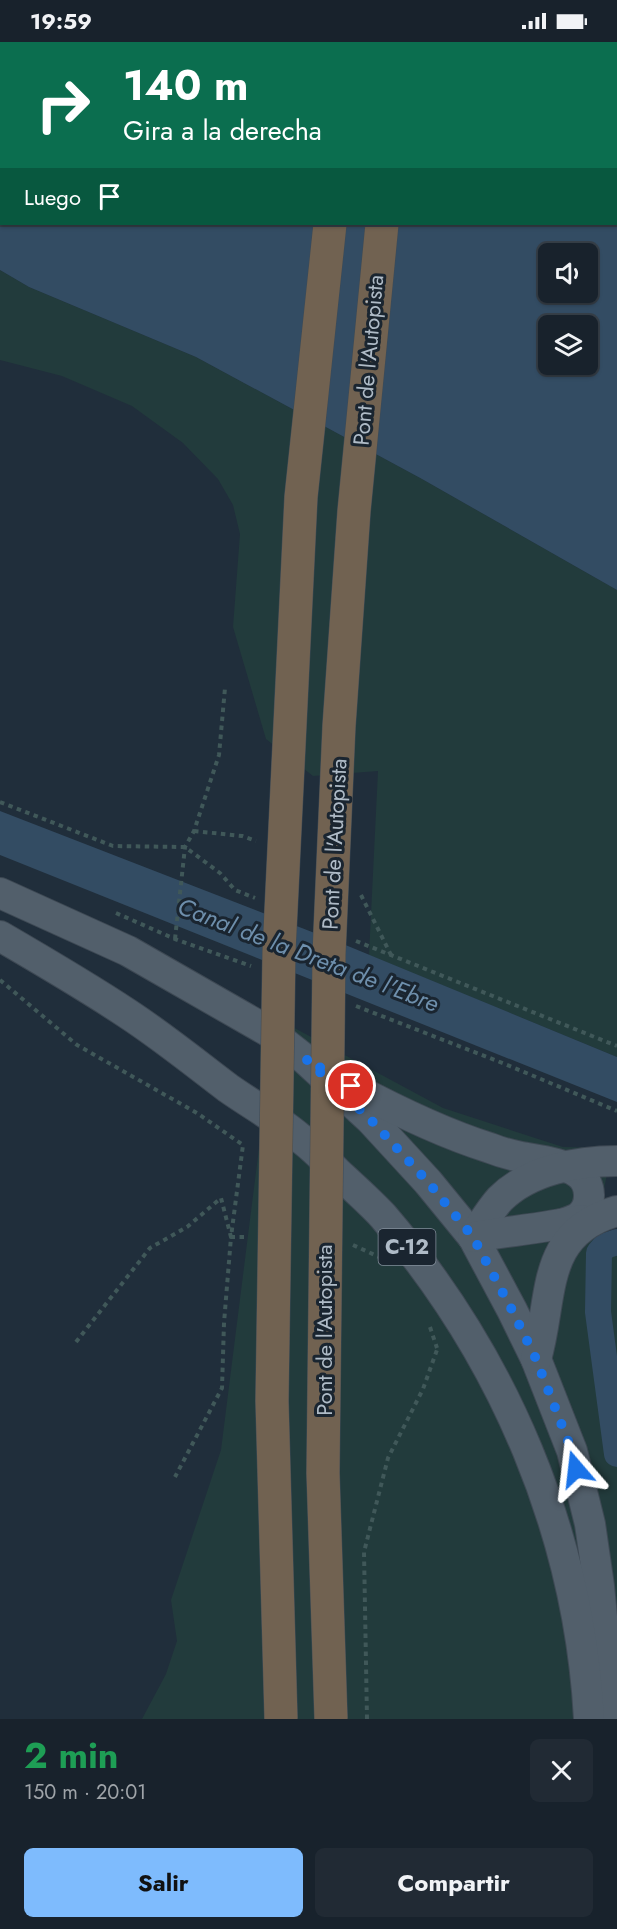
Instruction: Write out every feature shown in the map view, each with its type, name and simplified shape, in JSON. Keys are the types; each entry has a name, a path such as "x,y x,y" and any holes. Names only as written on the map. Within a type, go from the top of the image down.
{"highway":[{"path":"281,1719 272,1401 279,952 301,497 330,225"},
{"name":"Pont de l'Autopista","path":"331,1719 323,1473 329,954 339,726 354,511 382,225"}],"main road":[{"name":"C-12","path":"0,893 128,951 273,1034 306,1059 371,1120 428,1182 473,1237 536,1359 572,1451 590,1524 599,1586 612,1719"},
{"name":"C-12","path":"0,936 131,1015 300,1138 381,1215 447,1301 507,1404 531,1457 550,1508 568,1568 587,1682 589,1719"},
{"path":"306,1059 391,1108 443,1132 489,1148 580,1174 588,1187 589,1200 580,1216 562,1224"},
{"path":"473,1237 489,1213 508,1192 542,1174 590,1162 617,1161"},
{"path":"473,1237 562,1224 617,1211"},
{"path":"536,1359 543,1335 550,1283 557,1258 565,1246 589,1222 598,1216 617,1211"},
{"name":"C-12","path":"589,1719 606,1674"}],"path":[{"path":"175,939 185,847 194,831 219,755 225,688"},
{"path":"0,980 77,1045 197,1113 243,1145 231,1237 224,1323 222,1388 175,1477"},
{"path":"76,1342 150,1248 186,1227 221,1198 231,1237"},
{"path":"231,1237 254,1238"},
{"path":"367,1719 364,1552 388,1458 423,1389 437,1348 461,1322"}],"green space":[{"path":"0,270 29,287 196,357 422,479 617,590 617,1057 369,955 378,771 313,776 266,739 233,627 240,534 233,505 218,479 183,443 132,406 62,376 0,360"},
{"path":"261,1010 443,1108 563,1147 612,1148 595,1236 617,1234 617,1719 142,1719 166,1674 177,1641 171,1600 221,1450 259,1148"}],"water":[{"path":"0,225 617,225 617,590 422,479 196,357 29,287 0,270"},
{"name":"Canal de la Dreta de l'Ebre","path":"0,811 343,944 617,1057 617,1102 0,855"}],"waterway":[{"path":"617,1242 605,1246 599,1253 598,1312 617,1454"}],"route":[{"path":"351,1086 306,1059 371,1120 428,1182 473,1237 536,1359 572,1451 576,1469"}]}
